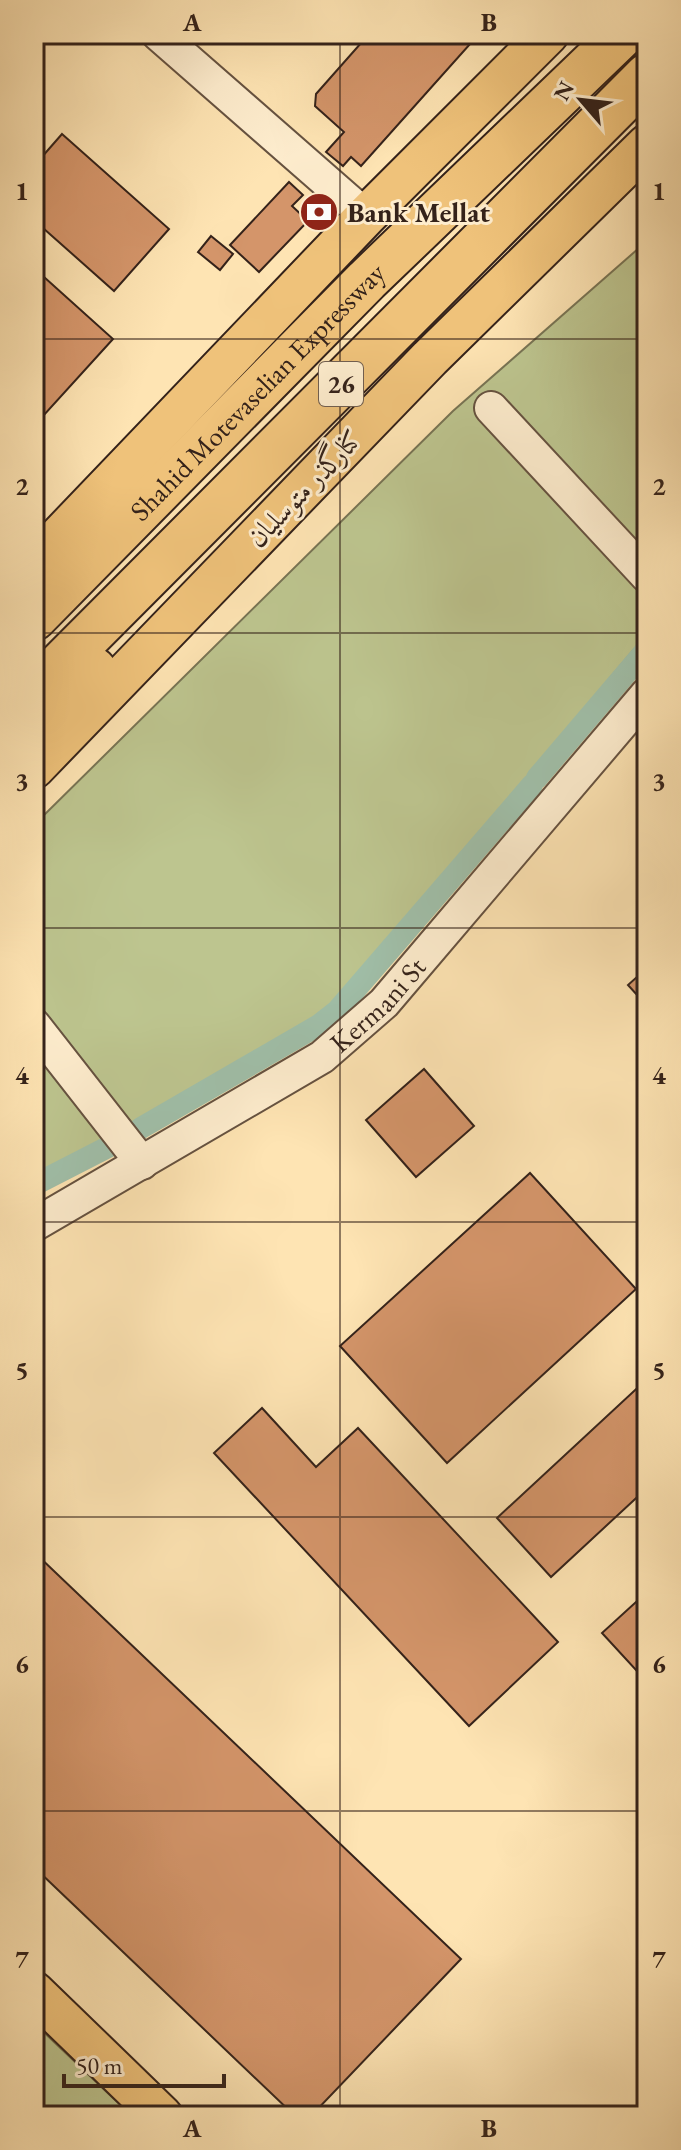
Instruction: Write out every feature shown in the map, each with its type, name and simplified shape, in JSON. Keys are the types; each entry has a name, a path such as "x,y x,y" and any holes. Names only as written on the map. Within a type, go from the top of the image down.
{"highway":[{"name":"Shahid Motevaselian Expressway","path":"34,618 367,280 623,34"},
{"name":"Shahid Motevaselian Expressway","path":"34,691 647,76"},
{"path":"34,736 172,585 247,479"}],"main road":[{"path":"34,563 366,216 548,34"},
{"name":"کنارگذر متوسلیان","path":"34,768 430,358 647,145"},
{"path":"34,1992 162,2116"}],"street":[{"path":"158,34 366,216"},
{"path":"491,408 647,576"},
{"name":"Kermani St","path":"34,1225 322,1057 354,1032 393,992 647,694"},
{"path":"34,1025 142,1163"}],"green space":[{"path":"647,241 647,634 332,1010 34,1190 34,825 453,411"},
{"path":"34,2023 132,2116 34,2116"}],"building":[{"path":"369,34 479,34 361,166 351,157 343,166 326,152 344,132 315,106 316,94"},
{"path":"62,134 169,229 114,291 34,220 34,166"},
{"path":"289,182 303,195 292,206 308,221 259,272 230,245"},
{"path":"211,236 233,254 220,270 198,252"},
{"path":"34,268 113,339 34,426"},
{"path":"647,968 647,1006 628,985"},
{"path":"424,1069 474,1126 416,1177 366,1120"},
{"path":"530,1173 636,1289 447,1463 340,1346"},
{"path":"647,1379 647,1488 551,1577 497,1518"},
{"path":"262,1408 316,1467 358,1428 558,1642 469,1726 214,1453"},
{"path":"34,1552 461,1959 311,2116 295,2116 34,1867"},
{"path":"647,1592 647,1682 602,1633"}],"waterway":[{"path":"537,778 647,649"},
{"path":"141,1128 319,1025 337,1011 532,785"},
{"path":"34,1185 110,1146"}],"place":[{"name":"Bank Mellat","path":"319,212"}]}
